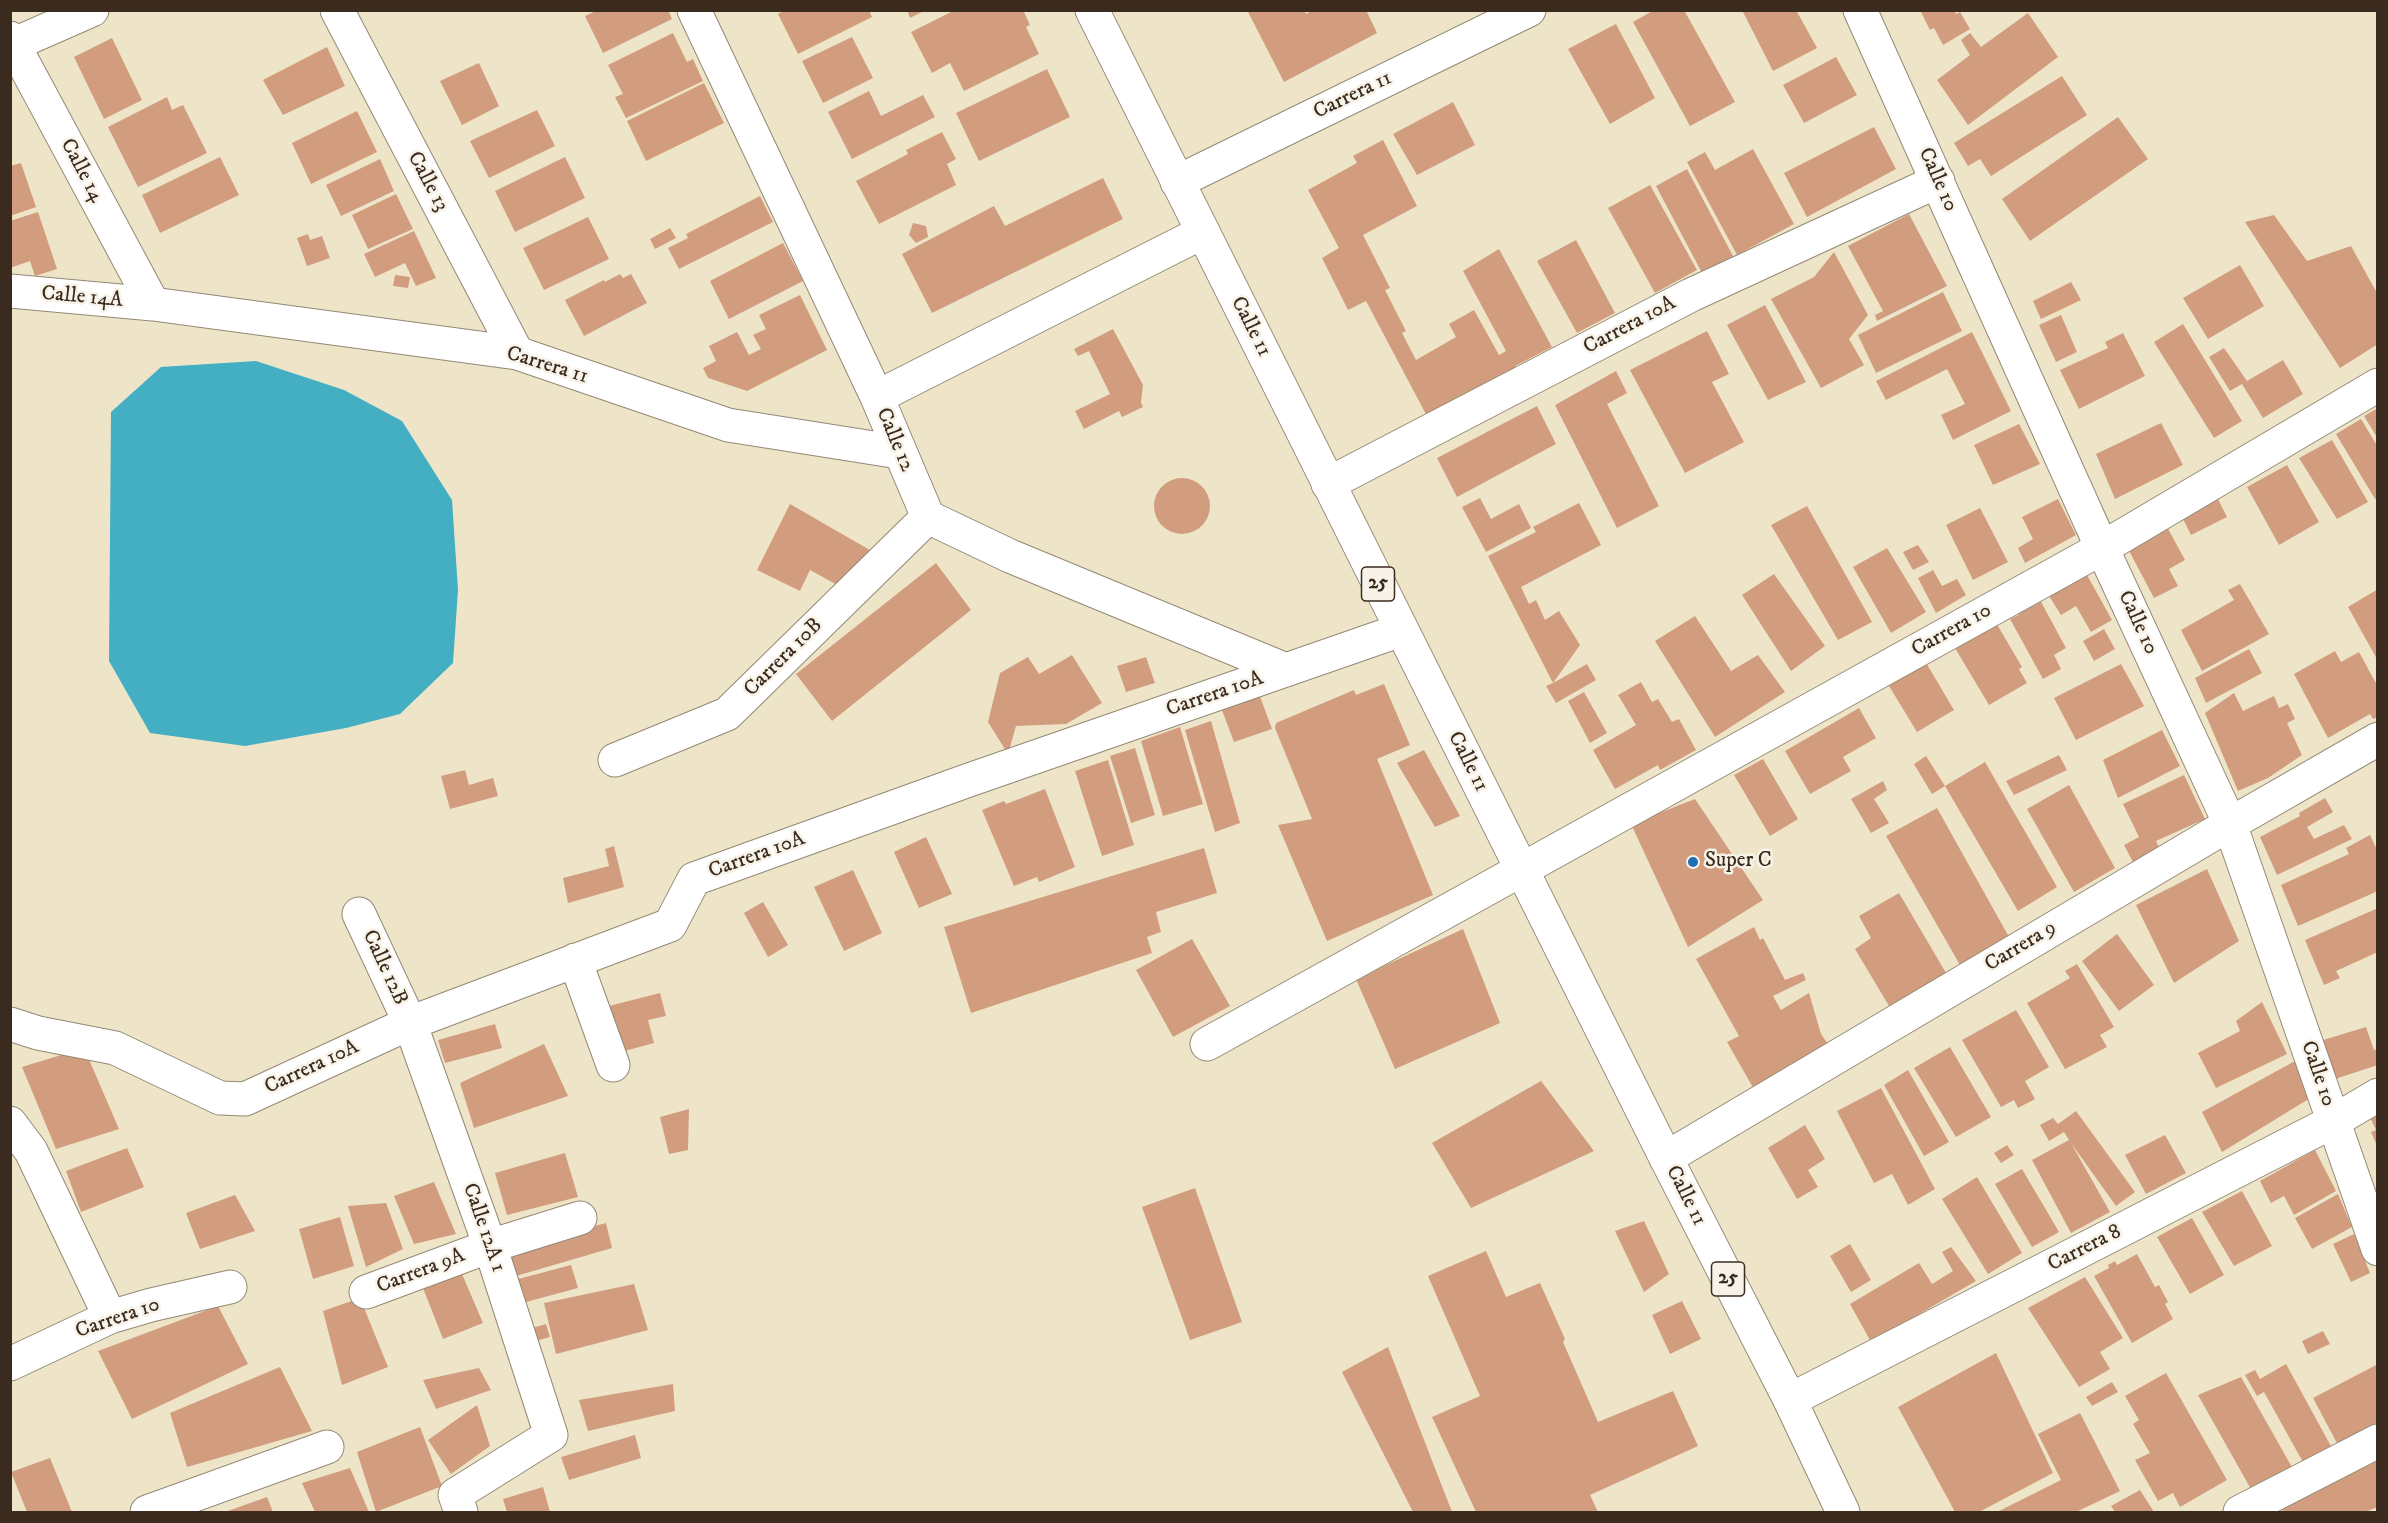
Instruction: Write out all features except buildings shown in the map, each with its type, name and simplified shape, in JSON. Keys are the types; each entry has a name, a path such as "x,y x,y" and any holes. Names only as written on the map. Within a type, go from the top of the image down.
{"street":[{"path":"12,43 92,10"},
{"name":"Calle 13","path":"338,10 517,353"},
{"name":"Calle 12","path":"694,10 877,397 928,517"},
{"name":"Calle 11","path":"1092,10 1666,1158 1790,1400 1843,1512"},
{"name":"Carrera 11","path":"1177,182 1529,10"},
{"name":"Calle 10","path":"1860,10 2102,548 2230,824 2378,1249"},
{"name":"Calle 14","path":"12,43 153,304"},
{"name":"Carrera 10A","path":"1328,484 1691,295 1938,181"},
{"path":"877,397 1203,232"},
{"name":"Calle 14A","path":"10,291 153,304"},
{"name":"Carrera 11","path":"153,304 517,353 728,425 899,453"},
{"name":"Carrera 10","path":"1207,1044 2102,548 2378,385"},
{"path":"928,517 1010,556 1286,670"},
{"name":"Carrera 10B","path":"615,760 727,714 928,517"},
{"name":"Carrera 10A","path":"10,1024 38,1033 115,1048 220,1098 245,1099 410,1023 670,925 694,879 1401,630"},
{"name":"Carrera 9","path":"1666,1158 2230,824 2378,739"},
{"name":"Calle 12B","path":"359,914 410,1023"},
{"path":"575,960 613,1065"},
{"name":"Calle 12A 1","path":"410,1023 490,1246 551,1435 458,1504"},
{"name":"Carrera 8","path":"1790,1400 2334,1121 2378,1095"},
{"path":"10,1123 21,1157 110,1317"},
{"name":"Carrera 9A","path":"366,1292 490,1246 580,1218"},
{"name":"Carrera 10","path":"10,1364 110,1317 230,1287"},
{"path":"2240,1512 2378,1441"},
{"path":"147,1512 327,1447"}],"water":[{"path":"256,361 344,390 402,421 452,500 458,590 453,663 400,714 346,728 245,746 150,733 109,661 111,412 161,367"}],"place":[{"name":"Super C","path":"1693,862"}]}
